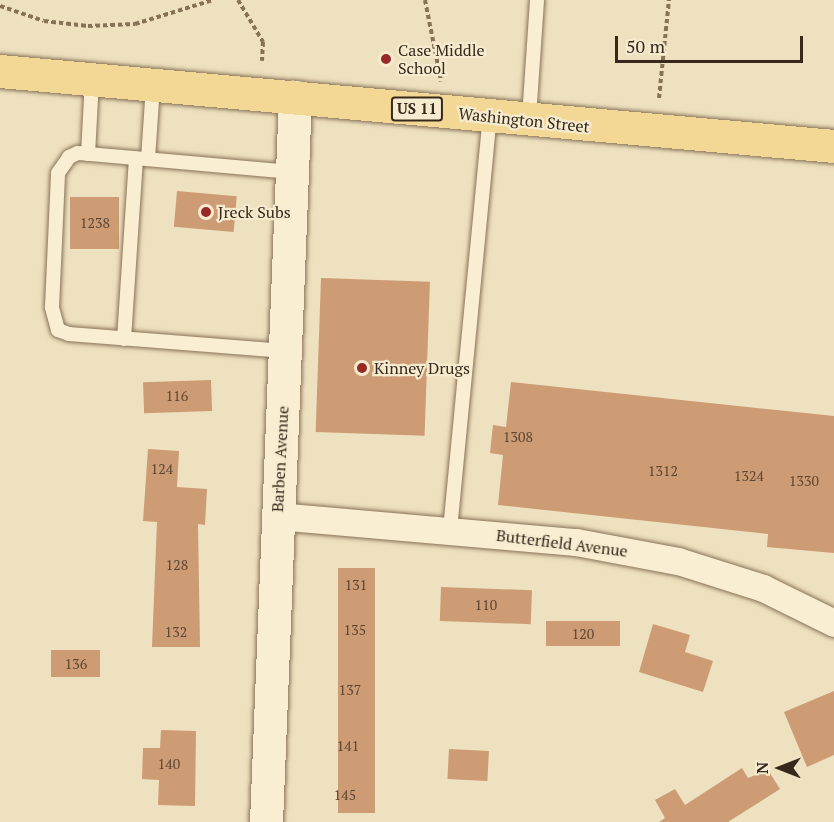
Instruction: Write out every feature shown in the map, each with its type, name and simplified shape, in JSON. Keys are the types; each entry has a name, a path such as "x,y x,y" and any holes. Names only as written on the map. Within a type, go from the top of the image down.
{"main road":[{"name":"Washington Street","path":"0,71 834,146"}],"street":[{"name":"Barben Avenue","path":"266,822 290,172 295,97"},
{"name":"Butterfield Avenue","path":"277,516 576,542 678,561 764,588 834,623"}],"lane":[{"path":"529,120 537,0"},
{"path":"88,154 92,80"},
{"path":"124,339 142,158 153,85"},
{"path":"450,530 490,116"},
{"path":"285,351 69,334 58,330 53,321 58,173 69,157 88,154 290,172"}],"path":[{"path":"0,6 44,21 100,26 135,24 213,0"},
{"path":"238,0 262,42 262,61"},
{"path":"425,0 441,81"},
{"path":"659,98 669,0"}],"building":[{"name":"Jreck Subs","path":"177,191 237,196 234,232 174,227"},
{"path":"70,197 119,197 119,249 70,249"},
{"path":"321,278 430,282 425,436 316,432"},
{"path":"211,380 212,411 144,413 143,382"},
{"path":"511,382 834,416 834,553 767,547 768,534 498,505 503,455 490,453 493,425 506,427"},
{"path":"148,449 179,451 177,487 207,489 205,525 198,524 200,647 152,647 157,522 143,521"},
{"path":"338,568 375,568 375,813 338,813"},
{"path":"441,587 532,590 531,624 440,621"},
{"path":"546,621 620,621 620,646 546,646"},
{"path":"653,624 690,635 685,652 713,661 703,692 639,672"},
{"path":"51,650 100,650 100,677 51,677"},
{"path":"834,691 834,755 807,767 784,712"},
{"path":"161,730 196,731 195,806 158,805 159,780 142,779 143,748 160,748"},
{"path":"449,749 489,751 487,781 447,779"},
{"path":"742,768 748,778 768,770 780,789 728,822 659,822 665,818 655,800 675,789 685,805"}],"place":[{"name":"Case Middle School","path":"386,59"},
{"name":"Jreck Subs","path":"206,212"},
{"name":"Kinney Drugs","path":"362,368"}]}
